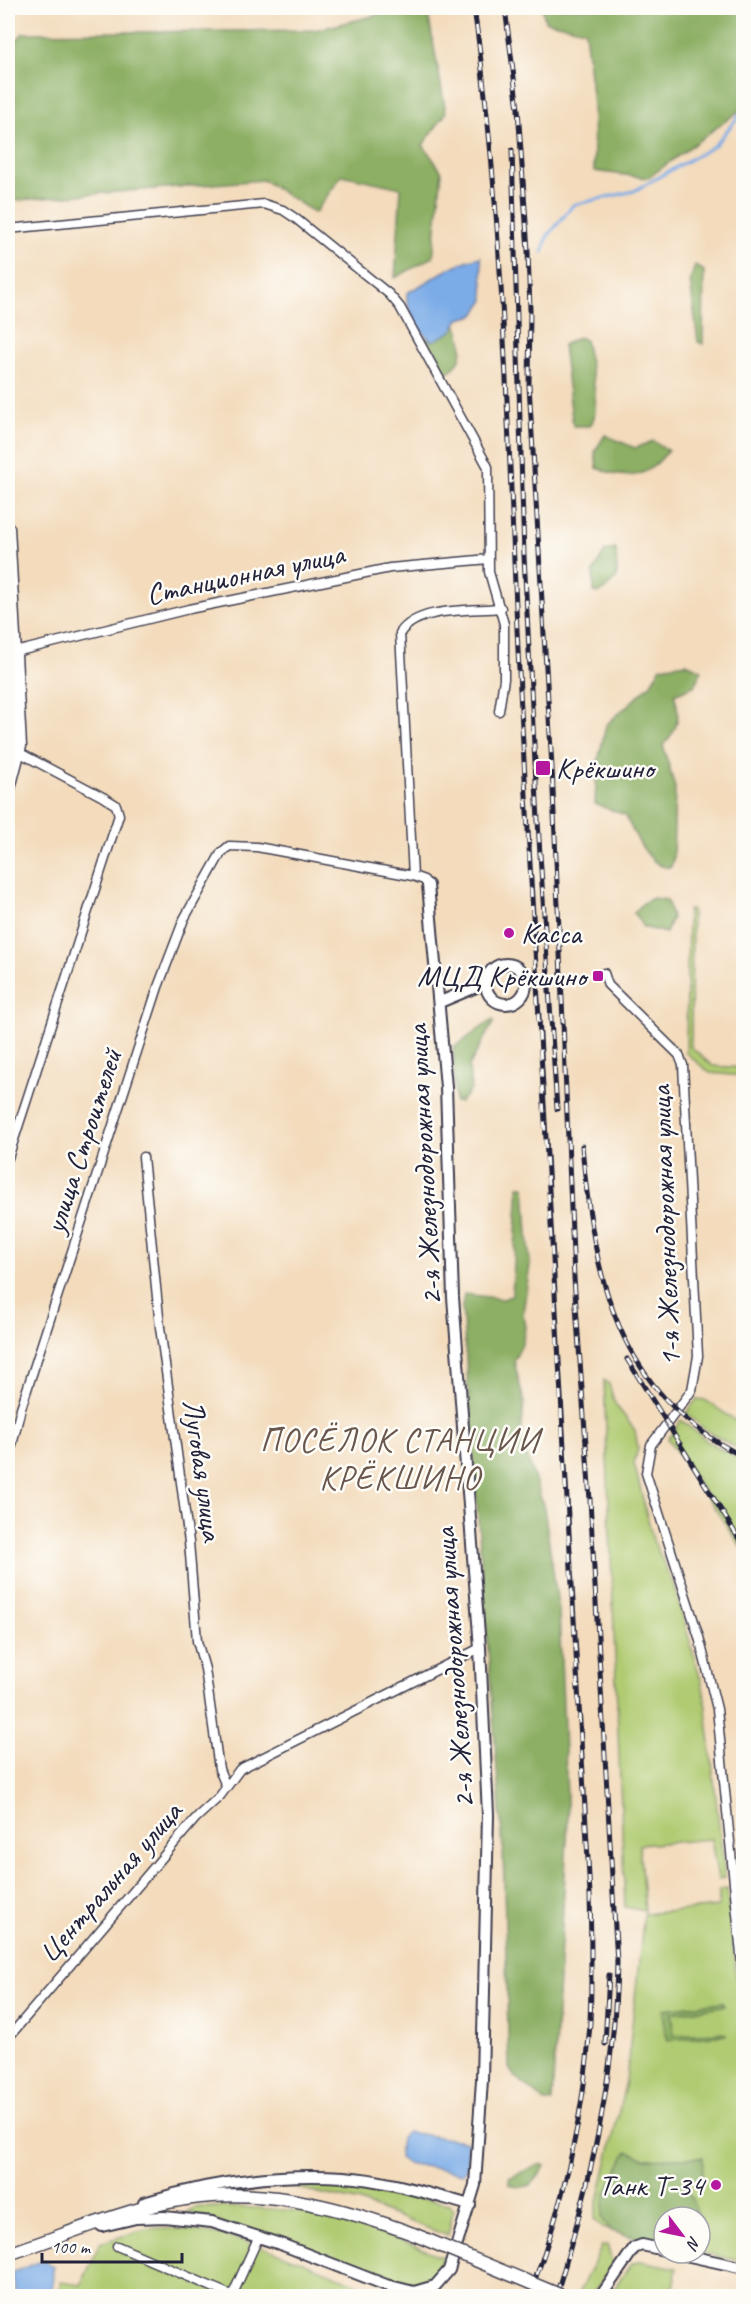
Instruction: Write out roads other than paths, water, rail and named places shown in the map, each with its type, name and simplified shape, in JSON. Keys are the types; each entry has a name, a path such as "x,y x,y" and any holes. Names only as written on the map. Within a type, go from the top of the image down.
{"main road":[{"path":"8,528 15,652 14,752 8,792"},
{"path":"8,2254 170,2202 225,2195 315,2204 357,2215 413,2234 562,2296"}],"street":[{"path":"8,229 264,204 290,214 389,294 400,307 488,467 489,559 492,585 501,608 504,624 504,679 499,711"},
{"name":"Станционная улица","path":"15,652 189,609 390,568 489,559"},
{"path":"413,876 400,633 414,621 430,615 501,608"},
{"path":"8,1158 119,815 119,810 111,801 14,752"},
{"name":"улица Строителей","path":"8,1462 21,1408 158,987 187,912 221,853 230,846 257,846 413,876"},
{"name":"2-я Железнодорожная улица","path":"72,2232 136,2218 164,2217 212,2222 259,2236 399,2290 425,2291 438,2284 449,2270 470,2205 475,2185 480,2135 488,1875 480,1648 453,1297 447,1116 440,1002 428,885 424,880 413,876"},
{"path":"507,963 522,971 526,982 519,999 507,1004 495,1001 482,989 492,968 507,963"},
{"name":"1-я Железнодорожная улица","path":"604,973 608,985 679,1055 683,1065 698,1356 692,1390 652,1443 646,1473 699,1637 717,1709 744,1985"},
{"path":"440,1002 482,989"},
{"name":"Луговая улица","path":"142,1157 160,1327 189,1542 197,1641 205,1669 219,1769 226,1786"},
{"name":"Центральная улица","path":"8,2038 234,1775 248,1764 480,1648"},
{"path":"72,2232 125,2209 165,2196 233,2181 344,2177 399,2187 470,2205"},
{"path":"117,2246 232,2296 259,2236"},
{"path":"602,2296 634,2248 642,2245 652,2247"},
{"path":"712,2261 744,2268"}],"water":[{"path":"481,257 484,300 475,315 459,319 452,331 433,341 428,338 414,320 408,306 407,293 452,267"},
{"path":"407,2132 468,2142 467,2169 463,2173 406,2163 399,2158 401,2137"},
{"path":"44,2260 53,2267 52,2296 17,2296 11,2273"}],"waterway":[{"path":"543,252 547,237 573,205 634,191 714,146 744,110"}],"railway":[{"path":"474,8 485,95 500,270 521,709 590,1894 591,2006 583,2092 561,2196 529,2296"},
{"path":"505,8 518,109 528,251 529,385 552,767 574,1278 590,1500 617,1962 606,2090 590,2172 556,2296"},
{"path":"512,150 524,556 539,839 557,1109"},
{"path":"582,1146 594,1240 605,1285 619,1326 639,1365 666,1400 700,1431 744,1457"},
{"path":"627,1359 744,1547"},
{"path":"605,2044 609,1975"}],"place":[{"name":"Крёкшино","path":"543,768"},
{"name":"Касса","path":"509,933"},
{"name":"МЦД Крёкшино","path":"598,976"},
{"name":"Танк Т-34","path":"716,2185"}],"district":[{"name":"ПОСЁЛОК СТАНЦИИ КРЁКШИНО","path":"400,1459"}]}
